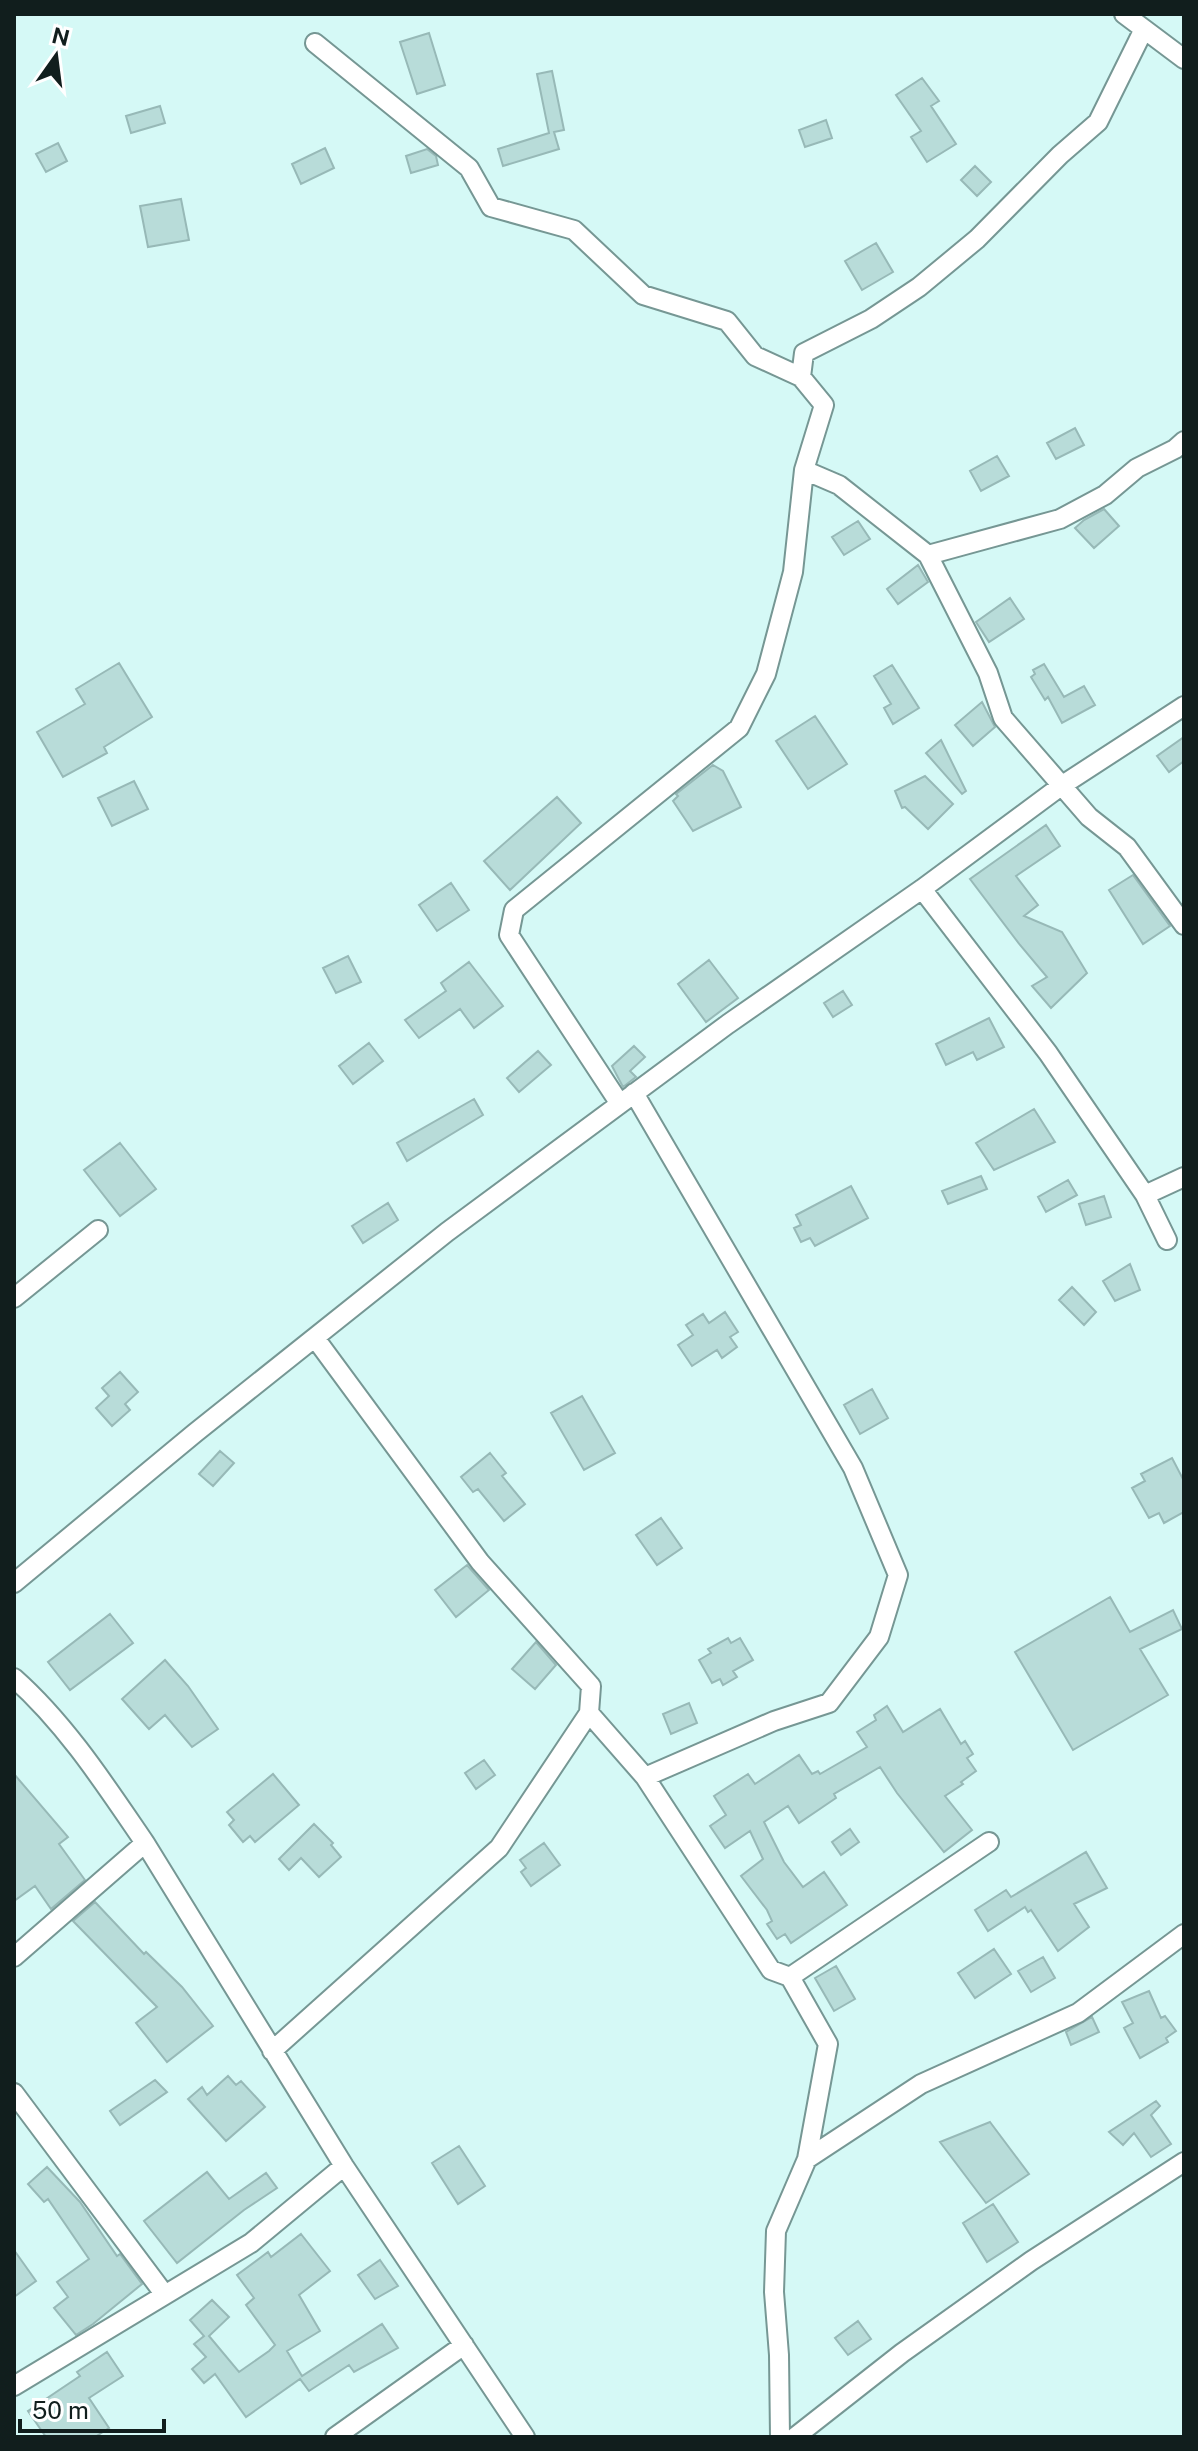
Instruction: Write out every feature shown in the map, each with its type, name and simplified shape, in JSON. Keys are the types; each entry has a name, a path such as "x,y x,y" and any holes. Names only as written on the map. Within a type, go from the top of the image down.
{"street":[{"path":"1124,14 1184,59"},
{"path":"801,377 804,353 871,319 919,287 977,239 1060,155 1098,122 1144,29"},
{"path":"315,43 469,168 491,207 574,230 643,295 727,321 755,356 801,377 824,405 804,470 793,572 766,674 739,728 514,910 509,935 627,1099 853,1468 898,1575 879,1637 829,1703 774,1721 645,1777"},
{"path":"928,555 1060,519 1105,495 1137,468 1175,449 1184,441"},
{"path":"804,470 839,485 928,555 988,673 1003,718 1089,817 1127,847 1184,925"},
{"path":"14,1583 195,1433 447,1232 728,1024 922,889 1061,786 1184,706"},
{"path":"922,889 1048,1053 1145,1195 1167,1240"},
{"path":"1145,1195 1184,1177"},
{"path":"14,1298 98,1230"},
{"path":"272,2051 499,1848 589,1713 591,1686 480,1562 315,1338"},
{"path":"14,1678 40,1701 145,1843 344,2166 525,2437"},
{"path":"589,1713 645,1777 771,1970 790,1977 828,2044 807,2159 776,2231 774,2292 780,2437"},
{"path":"790,1977 989,1842"},
{"path":"14,1957 145,1843"},
{"path":"807,2159 921,2084 1078,2013 1184,1934"},
{"path":"14,2093 165,2295"},
{"path":"795,2437 928,2334 1031,2261 1184,2162"},
{"path":"14,2386 251,2243 344,2166"},
{"path":"335,2437 464,2345"}],"building":[{"path":"429,33 445,85 417,94 400,42"},
{"path":"552,71 564,130 554,132 559,149 503,166 498,149 549,133 537,74"},
{"path":"922,78 939,101 931,106 956,144 927,162 911,137 921,131 896,95"},
{"path":"160,106 165,123 131,133 126,116"},
{"path":"826,120 832,138 805,147 799,130"},
{"path":"58,143 67,161 46,172 36,154"},
{"path":"325,148 334,168 301,184 292,164"},
{"path":"427,149 436,156 438,165 411,173 406,156"},
{"path":"975,166 991,182 977,196 961,180"},
{"path":"181,199 189,240 148,247 140,206"},
{"path":"876,243 893,272 862,290 845,261"},
{"path":"1075,428 1084,445 1056,459 1047,443"},
{"path":"997,456 1009,476 981,491 970,471"},
{"path":"1104,509 1119,526 1094,548 1075,528"},
{"path":"858,521 870,539 844,555 832,537"},
{"path":"918,565 928,582 898,604 887,589"},
{"path":"1010,598 1024,619 989,642 976,622"},
{"path":"119,663 152,717 104,747 107,753 63,777 37,732 85,704 76,689"},
{"path":"1044,664 1064,697 1084,686 1095,705 1062,723 1048,697 1045,700 1031,677 1035,674 1033,670"},
{"path":"892,665 919,708 893,724 884,708 891,704 874,676"},
{"path":"982,702 995,727 973,746 955,725"},
{"path":"815,716 847,764 808,789 776,741"},
{"path":"1184,737 1184,761 1169,772 1157,756"},
{"path":"941,740 966,791 962,794 926,753"},
{"path":"713,765 723,771 741,807 693,831 673,801 678,796 676,794"},
{"path":"925,776 953,804 928,829 905,807 902,808 895,791"},
{"path":"134,781 148,809 112,826 98,798"},
{"path":"557,797 581,823 510,890 484,861"},
{"path":"1046,825 1060,846 1016,876 1038,905 1024,916 1062,932 1087,973 1051,1008 1032,986 1047,977 970,879"},
{"path":"1133,875 1170,926 1143,944 1109,890"},
{"path":"451,883 469,910 437,931 419,905"},
{"path":"348,956 361,982 336,993 323,968"},
{"path":"709,960 738,998 706,1022 678,984"},
{"path":"469,962 503,1006 474,1028 460,1009 419,1038 405,1020 446,991 441,983"},
{"path":"843,991 852,1005 833,1017 824,1003"},
{"path":"989,1018 1004,1047 977,1060 973,1052 946,1065 936,1044"},
{"path":"369,1043 383,1061 353,1084 339,1066"},
{"path":"634,1046 645,1057 630,1071 636,1077 623,1087 612,1066"},
{"path":"538,1051 551,1065 519,1092 507,1078"},
{"path":"474,1099 483,1115 407,1161 397,1143"},
{"path":"1034,1109 1055,1142 994,1170 976,1143"},
{"path":"120,1143 156,1189 120,1216 84,1170"},
{"path":"981,1176 987,1189 948,1204 942,1191"},
{"path":"1068,1180 1077,1195 1046,1212 1038,1197"},
{"path":"851,1186 868,1218 815,1246 810,1238 801,1242 794,1228 801,1225 796,1215"},
{"path":"1104,1196 1111,1217 1086,1225 1079,1204"},
{"path":"388,1203 398,1220 363,1243 352,1226"},
{"path":"1130,1264 1140,1290 1115,1301 1103,1281"},
{"path":"1072,1287 1096,1312 1084,1325 1059,1300"},
{"path":"725,1312 738,1332 730,1337 737,1347 722,1358 717,1350 692,1366 678,1345 693,1335 686,1325 703,1314 709,1323"},
{"path":"120,1372 138,1392 125,1404 130,1410 112,1426 96,1408 109,1396 102,1388"},
{"path":"872,1389 888,1418 860,1434 844,1405"},
{"path":"582,1396 615,1453 584,1470 551,1413"},
{"path":"220,1451 234,1463 213,1486 199,1474"},
{"path":"490,1453 506,1473 502,1476 525,1504 504,1521 478,1489 473,1492 461,1477"},
{"path":"1172,1458 1184,1481 1184,1512 1164,1523 1159,1513 1149,1518 1132,1488 1145,1481 1141,1474"},
{"path":"661,1518 682,1548 657,1565 636,1535"},
{"path":"467,1565 489,1590 456,1617 435,1590"},
{"path":"1110,1597 1130,1632 1173,1610 1182,1629 1140,1649 1168,1695 1073,1750 1015,1652"},
{"path":"110,1614 133,1643 70,1690 48,1662"},
{"path":"728,1638 731,1643 740,1638 753,1660 733,1671 737,1677 723,1685 720,1679 712,1683 699,1660 711,1653 708,1649"},
{"path":"536,1642 556,1665 535,1689 512,1669"},
{"path":"165,1660 188,1686 218,1729 192,1747 165,1715 149,1729 122,1699"},
{"path":"689,1703 697,1723 671,1734 663,1714"},
{"path":"887,1706 903,1732 940,1709 961,1744 965,1741 973,1754 967,1758 976,1771 945,1796 972,1830 944,1852 880,1767 834,1794 836,1798 799,1823 788,1806 764,1822 784,1862 803,1887 824,1872 847,1905 791,1943 785,1934 777,1939 767,1924 772,1921 767,1910 741,1876 763,1859 750,1831 725,1848 710,1826 726,1815 714,1796 748,1774 755,1784 799,1755 812,1774 818,1771 820,1774 867,1747 857,1732 876,1720 874,1715"},
{"path":"484,1760 495,1775 476,1789 465,1773"},
{"path":"14,1774 68,1837 59,1844 85,1880 51,1909 35,1886 14,1901"},
{"path":"273,1774 299,1805 255,1842 250,1836 243,1842 229,1825 234,1820 227,1812"},
{"path":"314,1824 333,1843 331,1845 341,1857 319,1877 301,1858 289,1870 279,1859"},
{"path":"850,1829 859,1842 841,1855 832,1842"},
{"path":"544,1843 560,1865 531,1886 521,1872 526,1868 520,1860"},
{"path":"1086,1852 1107,1888 1074,1904 1089,1927 1058,1951 1031,1910 1028,1912 1025,1907 988,1931 975,1910 1006,1890 1011,1897"},
{"path":"95,1902 144,1954 146,1952 182,1987 213,2026 167,2062 136,2023 157,2007 73,1921"},
{"path":"994,1949 1011,1974 975,1998 958,1973"},
{"path":"1043,1957 1055,1978 1031,1992 1018,1971"},
{"path":"836,1966 855,1999 834,2011 815,1978"},
{"path":"1149,1991 1161,2018 1165,2016 1176,2031 1166,2038 1168,2042 1140,2058 1124,2028 1133,2023 1122,2002"},
{"path":"1092,2017 1099,2032 1071,2045 1066,2032"},
{"path":"228,2076 236,2085 241,2081 265,2107 226,2141 188,2099 202,2087 207,2095"},
{"path":"155,2080 167,2092 120,2125 110,2111"},
{"path":"1156,2101 1160,2106 1151,2115 1171,2144 1151,2157 1134,2133 1123,2145 1109,2132"},
{"path":"990,2122 1029,2174 986,2203 940,2142"},
{"path":"459,2146 485,2186 458,2204 432,2163"},
{"path":"47,2167 80,2202 117,2256 120,2254 142,2284 76,2335 54,2308 68,2297 57,2282 89,2259 48,2199 44,2202 28,2184"},
{"path":"207,2172 229,2199 266,2173 277,2188 177,2263 144,2221"},
{"path":"993,2204 1018,2242 987,2262 963,2223"},
{"path":"301,2234 330,2271 299,2295 320,2331 287,2351 302,2376 382,2324 398,2348 354,2372 349,2365 309,2391 300,2379 246,2417 215,2374 204,2383 192,2369 206,2357 194,2344 204,2336 190,2320 212,2300 229,2317 209,2336 239,2372 269,2351 275,2345 246,2305 254,2298 237,2275 268,2252 271,2257"},
{"path":"14,2250 36,2281 14,2297"},
{"path":"380,2260 398,2286 375,2299 358,2275"},
{"path":"858,2321 871,2339 848,2355 835,2338"},
{"path":"107,2352 123,2376 89,2398 109,2428 95,2437 46,2437 28,2411 80,2376 77,2372"}]}
